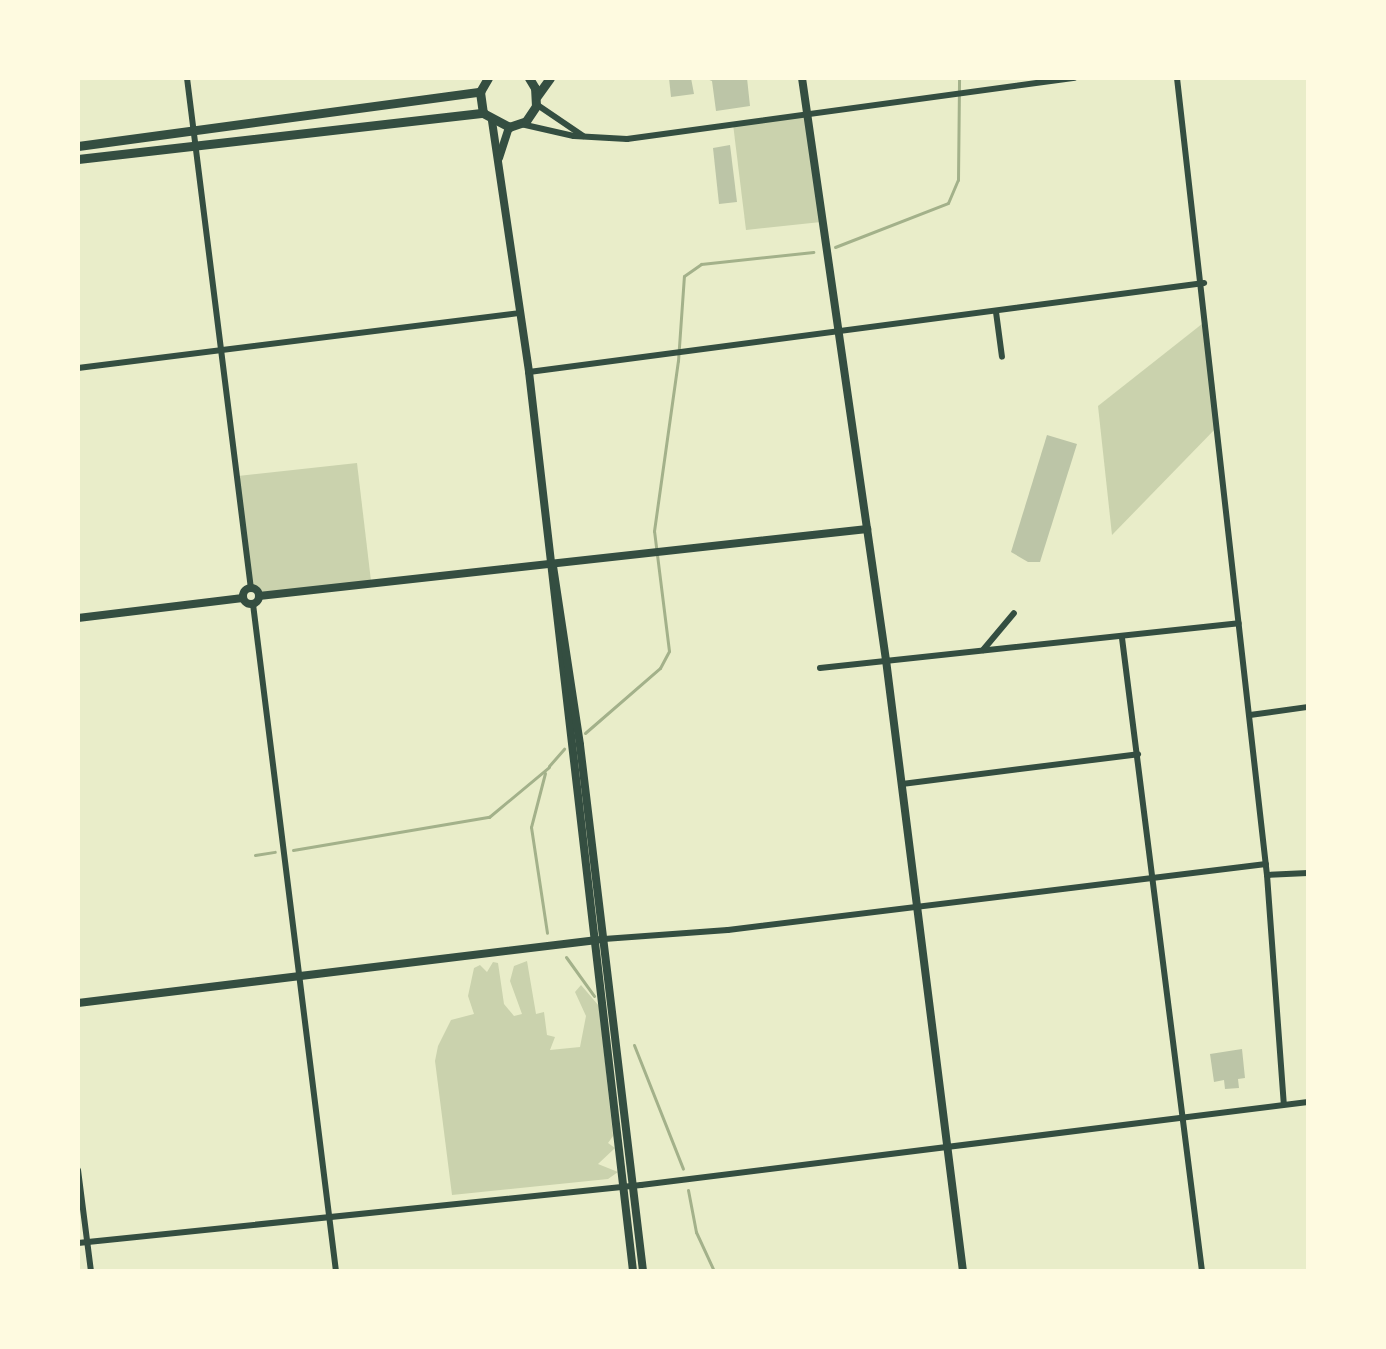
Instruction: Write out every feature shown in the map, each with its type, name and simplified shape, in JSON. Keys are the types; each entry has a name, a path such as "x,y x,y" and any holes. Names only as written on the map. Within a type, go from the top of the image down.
{"main road":[{"path":"487,78 480,92 483,113 492,121 509,127 521,124 550,78"},
{"path":"529,78 537,100"},
{"path":"78,146 480,92"},
{"path":"78,159 195,143 483,113"}],"street":[{"path":"187,78 251,589 259,596"},
{"path":"802,78 836,334 886,660 963,1271"},
{"path":"521,124 583,136 627,139 1075,78"},
{"path":"1177,78 1204,283 1266,864 1284,1104"},
{"path":"537,100 583,136"},
{"path":"492,121 517,313 529,372 551,562 549,582 633,1271"},
{"path":"499,158 509,127"},
{"path":"529,372 836,334 1204,283"},
{"path":"996,312 1002,357"},
{"path":"78,368 517,313"},
{"path":"336,1271 253,604 259,596 867,529"},
{"path":"551,562 559,581 643,1271"},
{"path":"243,598 251,589"},
{"path":"78,618 243,598 253,604"},
{"path":"983,651 1014,613"},
{"path":"820,668 1122,638 1239,623"},
{"path":"1122,638 1202,1271"},
{"path":"1250,715 1308,707"},
{"path":"902,784 1138,754"},
{"path":"78,1003 593,940 728,930 1153,874 1266,864"},
{"path":"1267,875 1308,873"},
{"path":"78,1243 329,1213 633,1186 1308,1102"},
{"path":"78,1170 91,1271"}],"green space":[{"path":"807,114 821,222 746,230 733,124"},
{"path":"1207,320 1219,425 1112,535 1098,406"},
{"path":"357,463 371,581 258,593 251,589 238,476"},
{"path":"527,961 536,1014 544,1012 547,1035 555,1037 550,1050 580,1047 586,1016 575,992 581,985 599,1006 613,1136 608,1143 615,1148 598,1164 618,1172 608,1179 452,1195 435,1061 438,1046 451,1020 474,1014 468,996 474,968 480,965 487,972 493,962 498,963 504,1004 514,1016 522,1014 510,981 514,966"}],"building":[{"path":"669,78 691,78 694,94 671,97"},
{"path":"704,78 747,78 750,106 716,111 712,81"},
{"path":"730,145 737,202 719,204 713,148"},
{"path":"1047,435 1077,444 1040,562 1028,562 1011,552"},
{"path":"1242,1049 1245,1078 1238,1079 1239,1088 1225,1089 1224,1080 1214,1082 1210,1054"}],"waterway":[{"path":"835,247 948,203 958,180 959,78"},
{"path":"585,733 660,668 669,651 654,531 678,361 684,276 701,264 813,252"},
{"path":"549,766 564,749"},
{"path":"293,850 489,817 549,767"},
{"path":"545,773 531,827 547,933"},
{"path":"255,855 275,852"},
{"path":"566,957 594,996"},
{"path":"634,1045 683,1169"},
{"path":"688,1190 696,1232 714,1271"}]}
